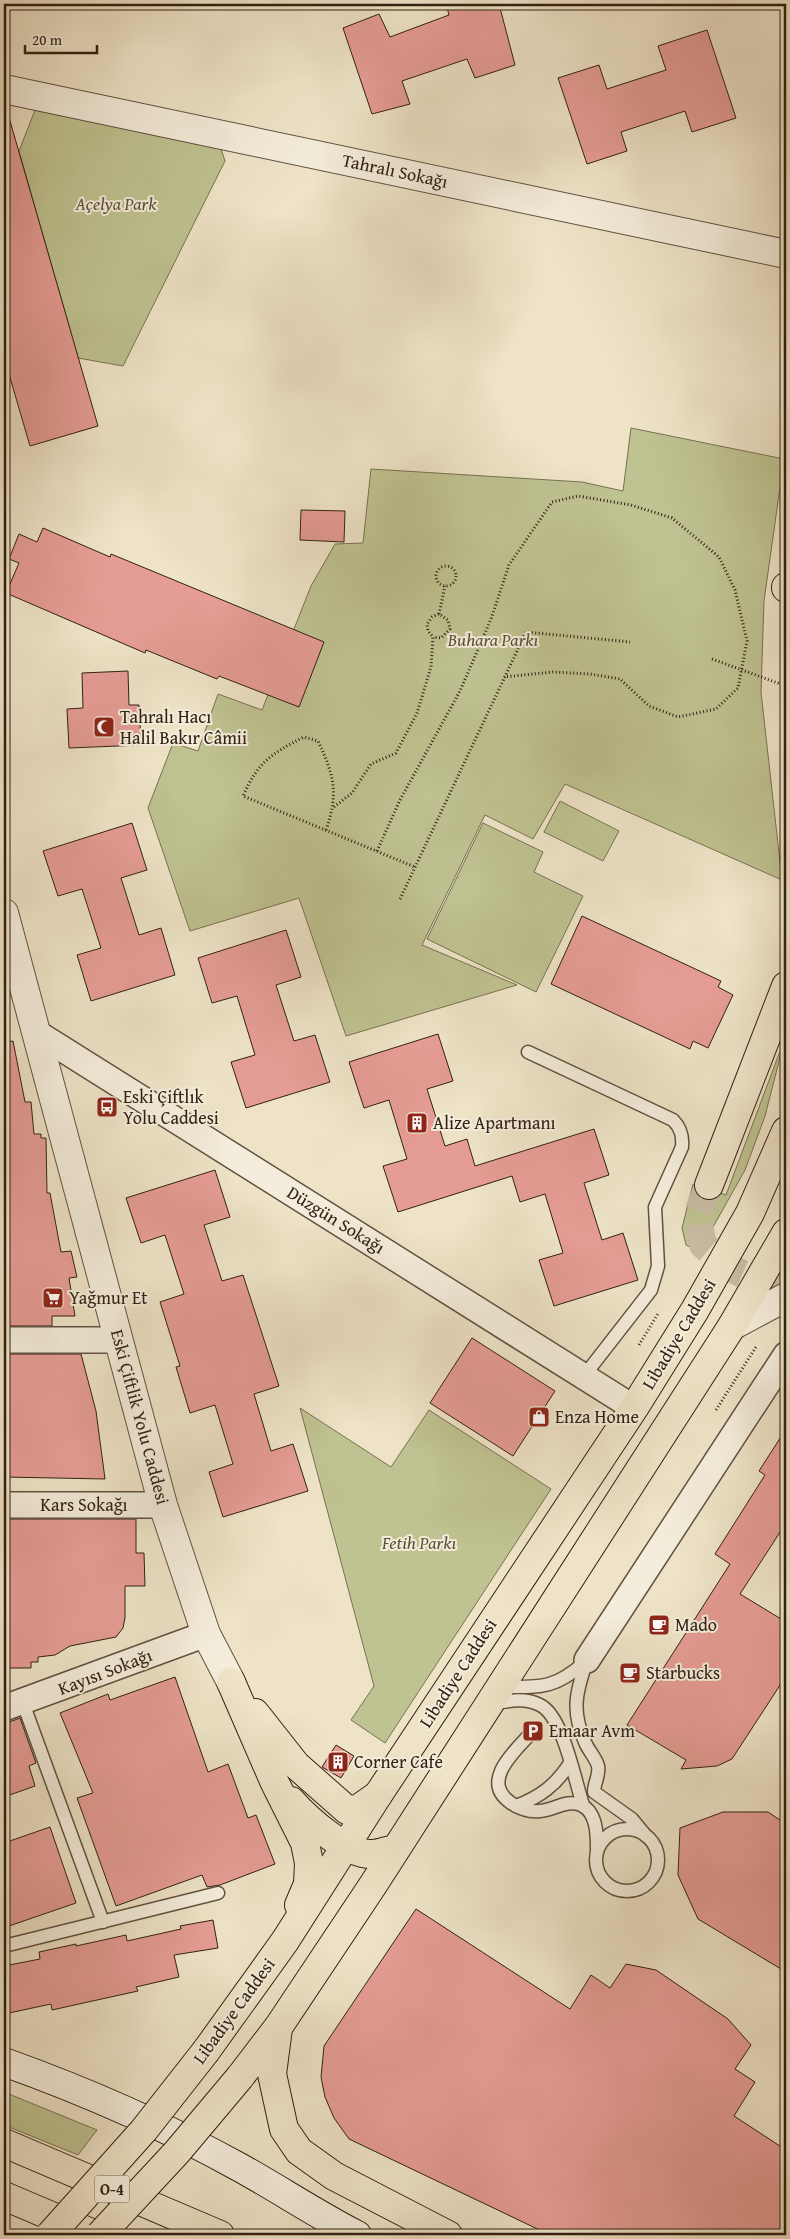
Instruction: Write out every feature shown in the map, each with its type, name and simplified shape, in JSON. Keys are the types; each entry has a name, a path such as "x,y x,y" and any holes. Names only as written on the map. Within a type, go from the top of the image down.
{"main road":[{"path":"709,1185 786,986"},
{"name":"Libadiye Caddesi","path":"100,2235 177,2152 240,2077 279,2026 373,1885 358,1809 378,1795 634,1408 695,1310 750,1213 786,1130"},
{"name":"Libadiye Caddesi","path":"50,2235 144,2130 206,2050 364,1837 492,1696 732,1326 786,1233"},
{"path":"231,1682 274,1781 305,1843 309,1863 308,1884 285,1941"},
{"path":"231,1682 296,1765 364,1837"},
{"path":"274,1781 304,1815 364,1837"},
{"path":"279,2026 272,2074 284,2129 299,2151 334,2176 448,2235"},
{"name":"O-4","path":"4,2143 220,2235"},
{"path":"4,2196 96,2235"}],"street":[{"name":"Tahralı Sokağı","path":"4,89 786,254"},
{"name":"Eski Çiftlik Yolu Caddesi","path":"4,914 163,1506 206,1634 231,1682"},
{"name":"Düzgün Sokağı","path":"37,1033 634,1408"},
{"path":"732,1326 786,1297"},
{"path":"4,1340 119,1340"},
{"path":"586,1660 786,1355"},
{"name":"Kars Sokağı","path":"4,1505 163,1506"},
{"name":"Kayısı Sokağı","path":"13,1706 206,1634"},
{"path":"4,2062 66,2084 139,2116 240,2167 310,2211 356,2235"}],"lane":[{"path":"528,1052 673,1120 681,1130 683,1138 682,1147 656,1207 658,1266 652,1290 584,1376"},
{"path":"492,1696 527,1687 555,1684 568,1677 586,1660"},
{"path":"492,1696 528,1701 541,1705 550,1713 560,1730 583,1805 598,1829 597,1870 603,1880 611,1887 621,1890 632,1890 642,1887 655,1872 657,1853 632,1819 594,1792 594,1785 598,1777 598,1766 587,1747 576,1716 578,1686 586,1660"},
{"path":"13,1706 103,1922"},
{"path":"533,1731 502,1768 498,1777 500,1794 516,1806 529,1812 542,1811 569,1802 583,1805"},
{"path":"516,1806 532,1800 548,1789 560,1778 570,1763"},
{"path":"597,1850 602,1841 618,1830 638,1831 646,1836"},
{"path":"4,1946 218,1893"}],"path":[{"path":"377,851 400,800 460,691 490,619 509,565 552,502 578,496 631,505 672,518 719,556 735,590 746,641 738,688 716,709 678,717 649,706 620,679 590,674 553,672 504,678"},
{"path":"449,567 454,571 455,580 451,585 444,586 436,581 436,574 439,568 449,567"},
{"path":"440,614 444,586"},
{"path":"334,808 352,793 371,764 396,754 417,713 431,668 433,637 427,624 432,617 440,614"},
{"path":"433,637 441,638 450,629 448,620 440,614"},
{"path":"400,899 526,632 630,642"},
{"path":"712,659 786,686"},
{"path":"326,830 334,808 332,771 318,741 304,737 274,751 252,776 243,796 415,867"},
{"path":"639,1346 660,1310"},
{"path":"716,1410 756,1347"}],"green space":[{"name":"Açelya Park","path":"35,110 219,143 225,161 123,366 78,358 19,151"},
{"name":"Buhara Parkı","path":"631,428 784,459 764,601 761,692 782,880 565,784 533,839 485,815 422,945 517,985 346,1036 299,898 190,931 148,808 173,743 198,751 218,694 262,710 311,586 335,544 363,543 371,469 582,482 623,491"},
{"path":"560,801 619,831 603,861 544,832"},
{"path":"483,823 543,852 534,872 583,896 536,992 427,939"},
{"path":"785,1038 765,1116 745,1170 699,1252 686,1245 682,1228 693,1184 726,1195"},
{"name":"Fetih Parkı","path":"300,1408 391,1467 429,1410 551,1489 385,1743 351,1720 374,1686"},
{"path":"4,2092 97,2130 78,2155 4,2125"}],"building":[{"path":"446,4 499,4 515,65 475,78 467,59 402,81 410,104 372,114 343,28 379,14 390,37 449,15"},
{"path":"707,30 736,118 692,132 685,111 621,132 627,151 587,164 558,78 599,65 607,89 666,70 658,46"},
{"path":"10,121 98,426 30,446 4,357 4,122"},
{"path":"301,510 345,511 344,542 300,540"},
{"path":"43,528 110,557 111,554 324,642 299,707 219,676 217,679 146,650 145,653 6,593 19,563 9,559 19,534 37,542"},
{"name":"Tahralı Hacı Halil Bakır Câmii","path":"128,671 129,705 139,705 141,745 69,748 67,709 83,708 82,673"},
{"path":"132,823 147,870 121,878 139,935 161,928 175,975 91,1001 77,955 101,948 82,889 58,896 43,851"},
{"path":"582,916 721,981 718,987 733,995 708,1048 693,1041 690,1049 551,984"},
{"path":"286,930 301,977 276,985 294,1041 315,1035 330,1082 246,1108 231,1062 255,1055 237,996 212,1003 198,958"},
{"path":"438,1034 453,1081 427,1089 445,1146 467,1139 475,1166 594,1129 609,1175 584,1183 602,1240 623,1233 638,1280 554,1306 539,1260 563,1253 545,1194 520,1202 512,1176 398,1212 383,1166 407,1159 389,1100 364,1108 349,1062"},
{"path":"13,1041 25,1102 31,1102 34,1134 41,1134 41,1138 46,1138 47,1193 50,1193 61,1252 71,1251 77,1277 69,1278 75,1316 52,1316 52,1326 4,1326 4,1042"},
{"path":"215,1170 230,1217 204,1225 222,1281 243,1275 279,1386 254,1394 271,1451 293,1444 308,1491 223,1517 209,1472 233,1464 215,1405 190,1413 176,1367 180,1366 160,1302 184,1294 165,1235 141,1243 126,1198"},
{"path":"472,1338 555,1391 513,1456 430,1403"},
{"path":"4,1354 81,1354 96,1411 105,1479 4,1477"},
{"path":"786,1429 786,1523 740,1594 786,1622 786,1676 732,1759 717,1766 681,1769 686,1760 627,1725 730,1564 715,1554 765,1475 759,1471"},
{"path":"4,1519 136,1519 136,1553 144,1553 145,1586 125,1586 125,1618 123,1628 116,1637 70,1646 55,1655 38,1657 38,1662 31,1662 31,1668 4,1668"},
{"path":"175,1677 208,1772 228,1764 248,1818 256,1815 275,1864 220,1885 207,1887 202,1875 116,1906 77,1798 93,1793 60,1713 108,1694 110,1700"},
{"path":"20,1718 36,1763 29,1766 35,1786 4,1797 4,1724"},
{"name":"Corner Cafe","path":"336,1745 354,1756 341,1778 322,1767"},
{"path":"723,1812 768,1812 786,1824 786,1972 698,1919 678,1875 680,1828"},
{"path":"50,1827 76,1903 9,1926 4,1911 4,1843"},
{"path":"416,1909 570,2009 591,1975 610,1988 626,1964 656,1970 728,2019 751,2045 735,2069 755,2082 734,2116 786,2150 786,2235 550,2235 349,2139 334,2118 325,2097 321,2077 324,2046"},
{"path":"213,1920 218,1948 174,1955 179,1977 136,1987 138,1991 52,2010 51,2004 9,2013 4,1989 4,1966 40,1959 39,1952 126,1935 127,1941 181,1929 180,1926"}],"tunnel":[{"path":"709,1185 697,1215 703,1245 740,1273 759,1278 786,1278"}],"place":[{"name":"Tahralı Hacı Halil Bakır Câmii","path":"104,727"},
{"name":"Eski Çiftlık Yolu Caddesi","path":"107,1107"},
{"name":"Alize Apartmanı","path":"417,1123"},
{"name":"Yağmur Et","path":"53,1298"},
{"name":"Enza Home","path":"539,1417"},
{"name":"Mado","path":"659,1625"},
{"name":"Starbucks","path":"630,1673"},
{"name":"Emaar Avm","path":"533,1731"},
{"name":"Corner Cafe","path":"338,1762"}]}
